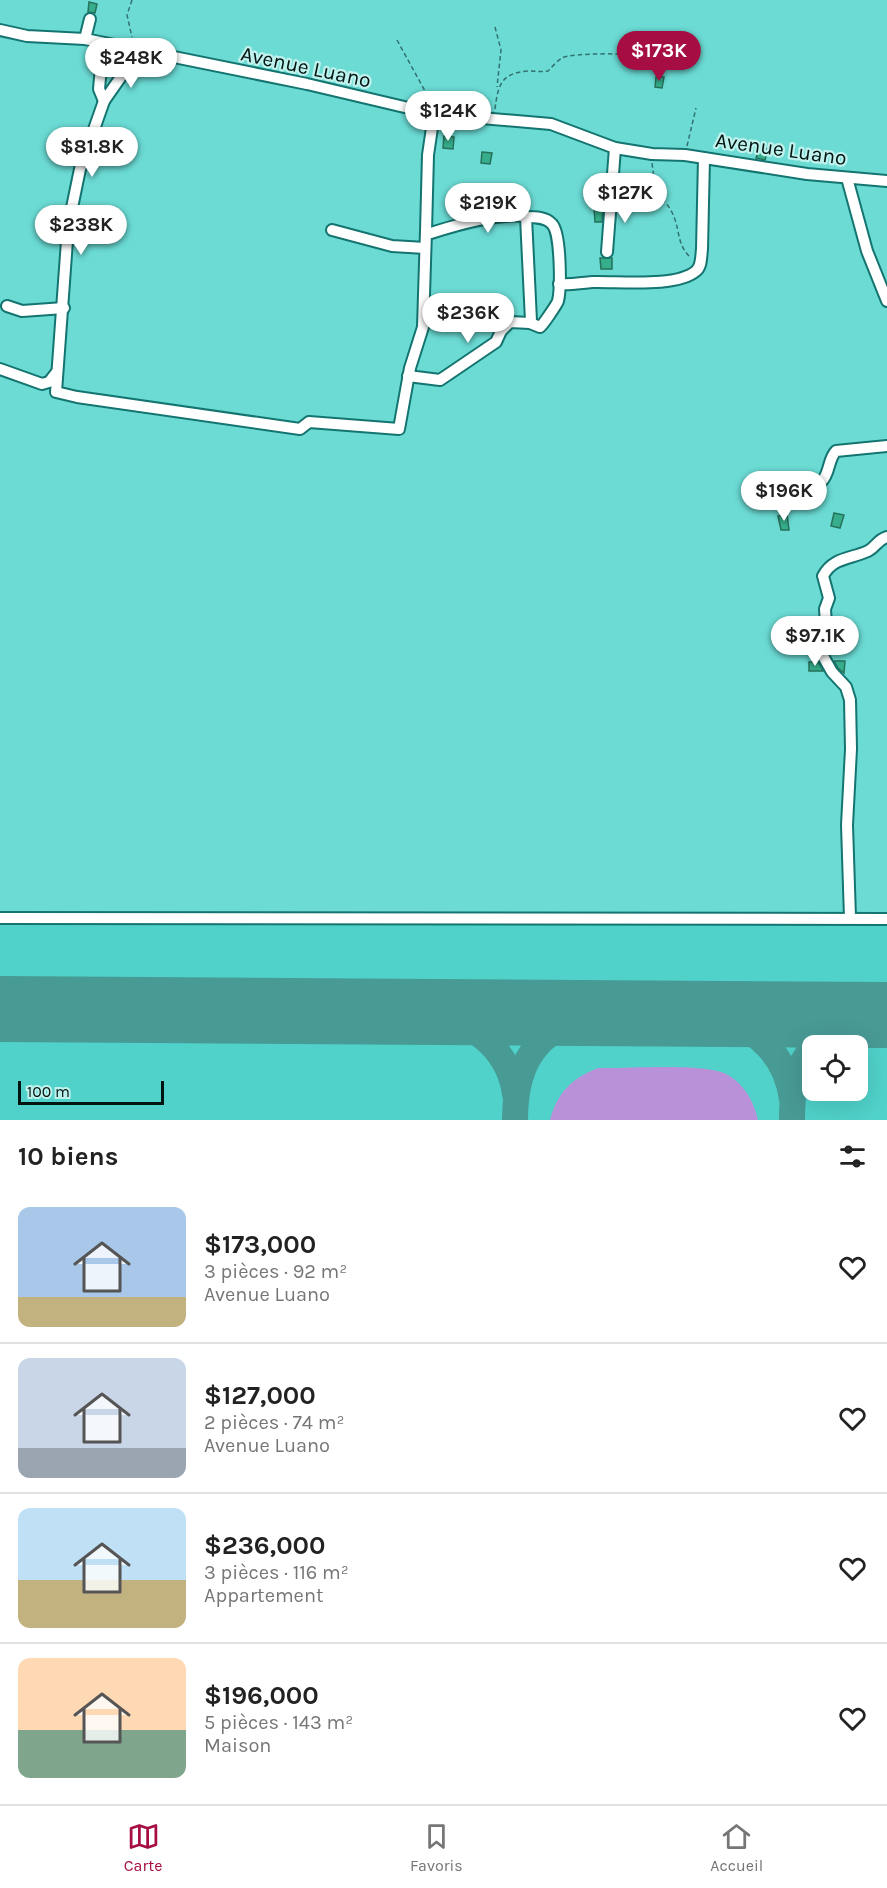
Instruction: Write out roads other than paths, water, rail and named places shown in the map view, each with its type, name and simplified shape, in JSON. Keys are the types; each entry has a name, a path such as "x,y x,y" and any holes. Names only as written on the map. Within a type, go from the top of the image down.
{"street":[{"path":"85,39 90,19"},
{"name":"Avenue Luano","path":"0,30 27,36 85,39 103,45 307,84 434,114 551,124 615,147 652,154 685,155 887,182"},
{"path":"103,45 99,89 104,101"},
{"path":"133,50 125,71 104,101 85,152 70,213 64,308 56,373 56,392 66,395 300,429 309,422 399,429 408,376 423,327 428,155 434,114"},
{"path":"607,252 615,147"},
{"path":"559,284 626,285 658,280 676,281 698,269 702,249 704,158"},
{"path":"848,178 867,251 887,301"},
{"path":"408,376 440,380 496,342 504,326 510,322 530,323 539,328 558,302 559,234 548,220 516,216 478,221 431,234 426,231"},
{"path":"526,217 530,323"},
{"path":"332,230 392,246 425,249"},
{"path":"7,306 22,310 64,308"},
{"path":"0,369 42,384 49,382 56,373"},
{"path":"760,502 806,492 819,484 826,475 836,451 887,446"},
{"path":"850,918 847,849 850,700 846,687 832,672 819,649 819,640 826,624 825,609 829,598 823,576 832,564 870,550 879,540 887,537"},
{"path":"0,918 887,919"}]}
